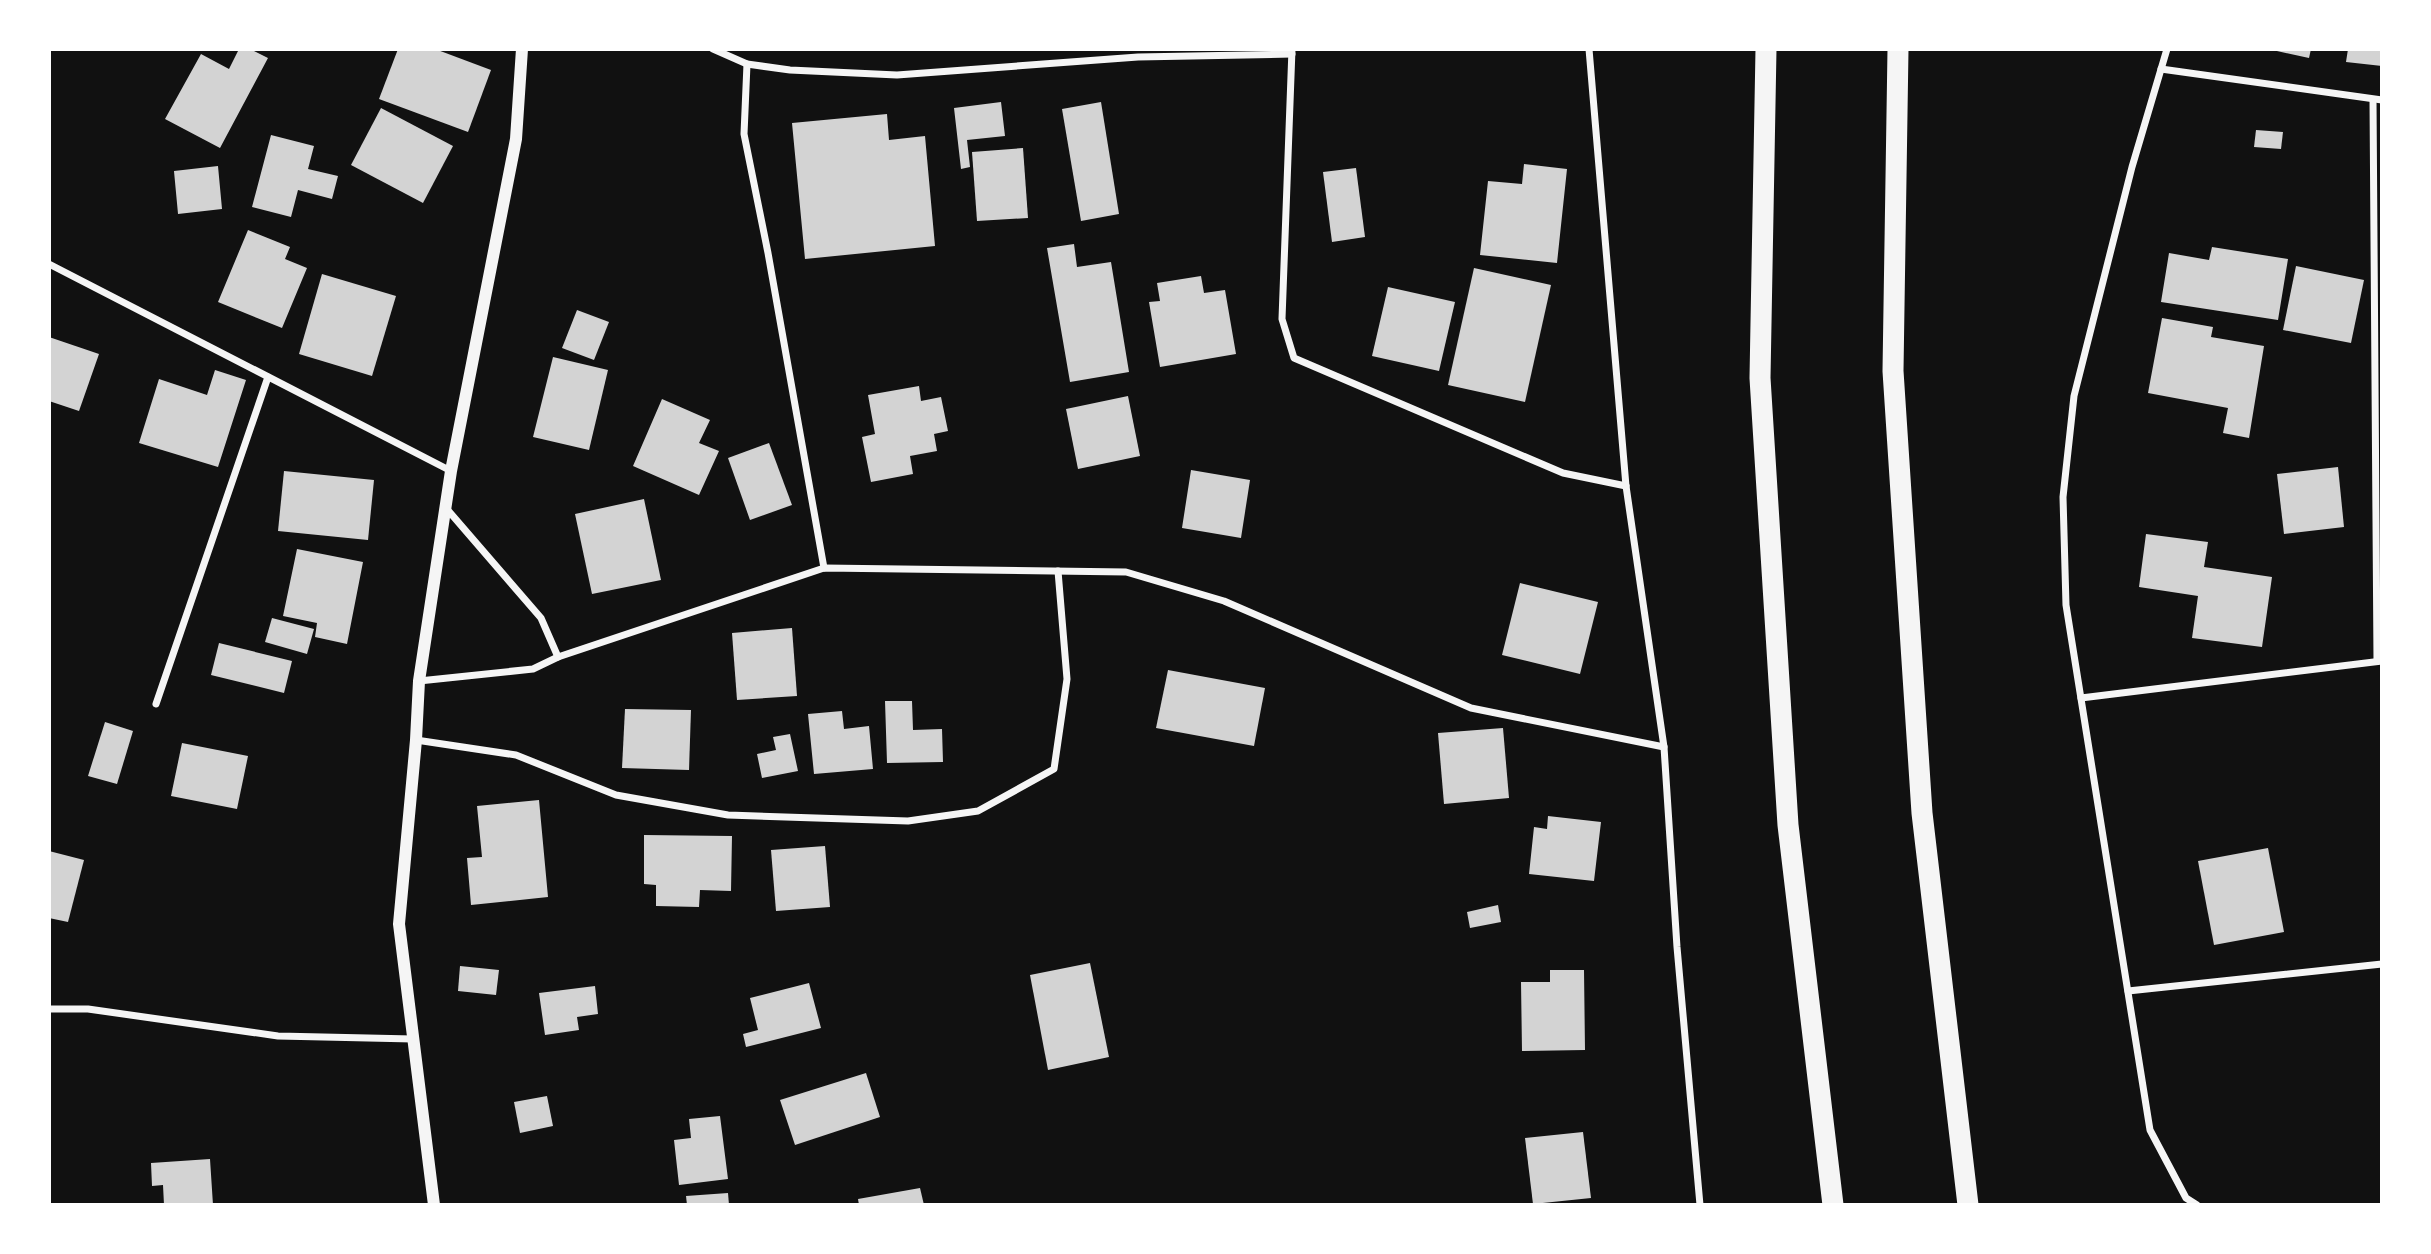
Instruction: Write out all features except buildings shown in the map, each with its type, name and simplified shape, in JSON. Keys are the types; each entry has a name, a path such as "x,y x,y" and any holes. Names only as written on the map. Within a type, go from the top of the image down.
{"highway":[{"path":"1766,49 1759,378 1788,825 1833,1205"},
{"path":"1898,49 1893,371 1922,813 1968,1205"}],"street":[{"path":"434,1205 399,924 419,681 451,471 516,139 522,49"},
{"path":"713,49 747,64 790,70 897,75 1138,57 1292,52 1282,319 1294,358 1563,474 1626,486"},
{"path":"1589,49 1626,486 1664,747 1700,1205"},
{"path":"2167,49 2132,167 2074,396 2063,497 2066,605 2150,1130 2186,1198 2197,1205"},
{"path":"747,64 744,134 824,568"},
{"path":"2161,69 2382,100"},
{"path":"2081,698 2379,661 2373,100"},
{"path":"49,264 451,471"},
{"path":"156,704 268,377"},
{"path":"446,507 541,618 558,657"},
{"path":"419,681 533,669 558,657 824,568 1126,572 1212,597 1471,708 1664,747"},
{"path":"416,740 516,755 616,795 728,815 908,821 978,811 1054,769 1067,679 1058,571"},
{"path":"2128,991 2382,964"},
{"path":"49,1009 88,1009 278,1036 413,1039"}]}
